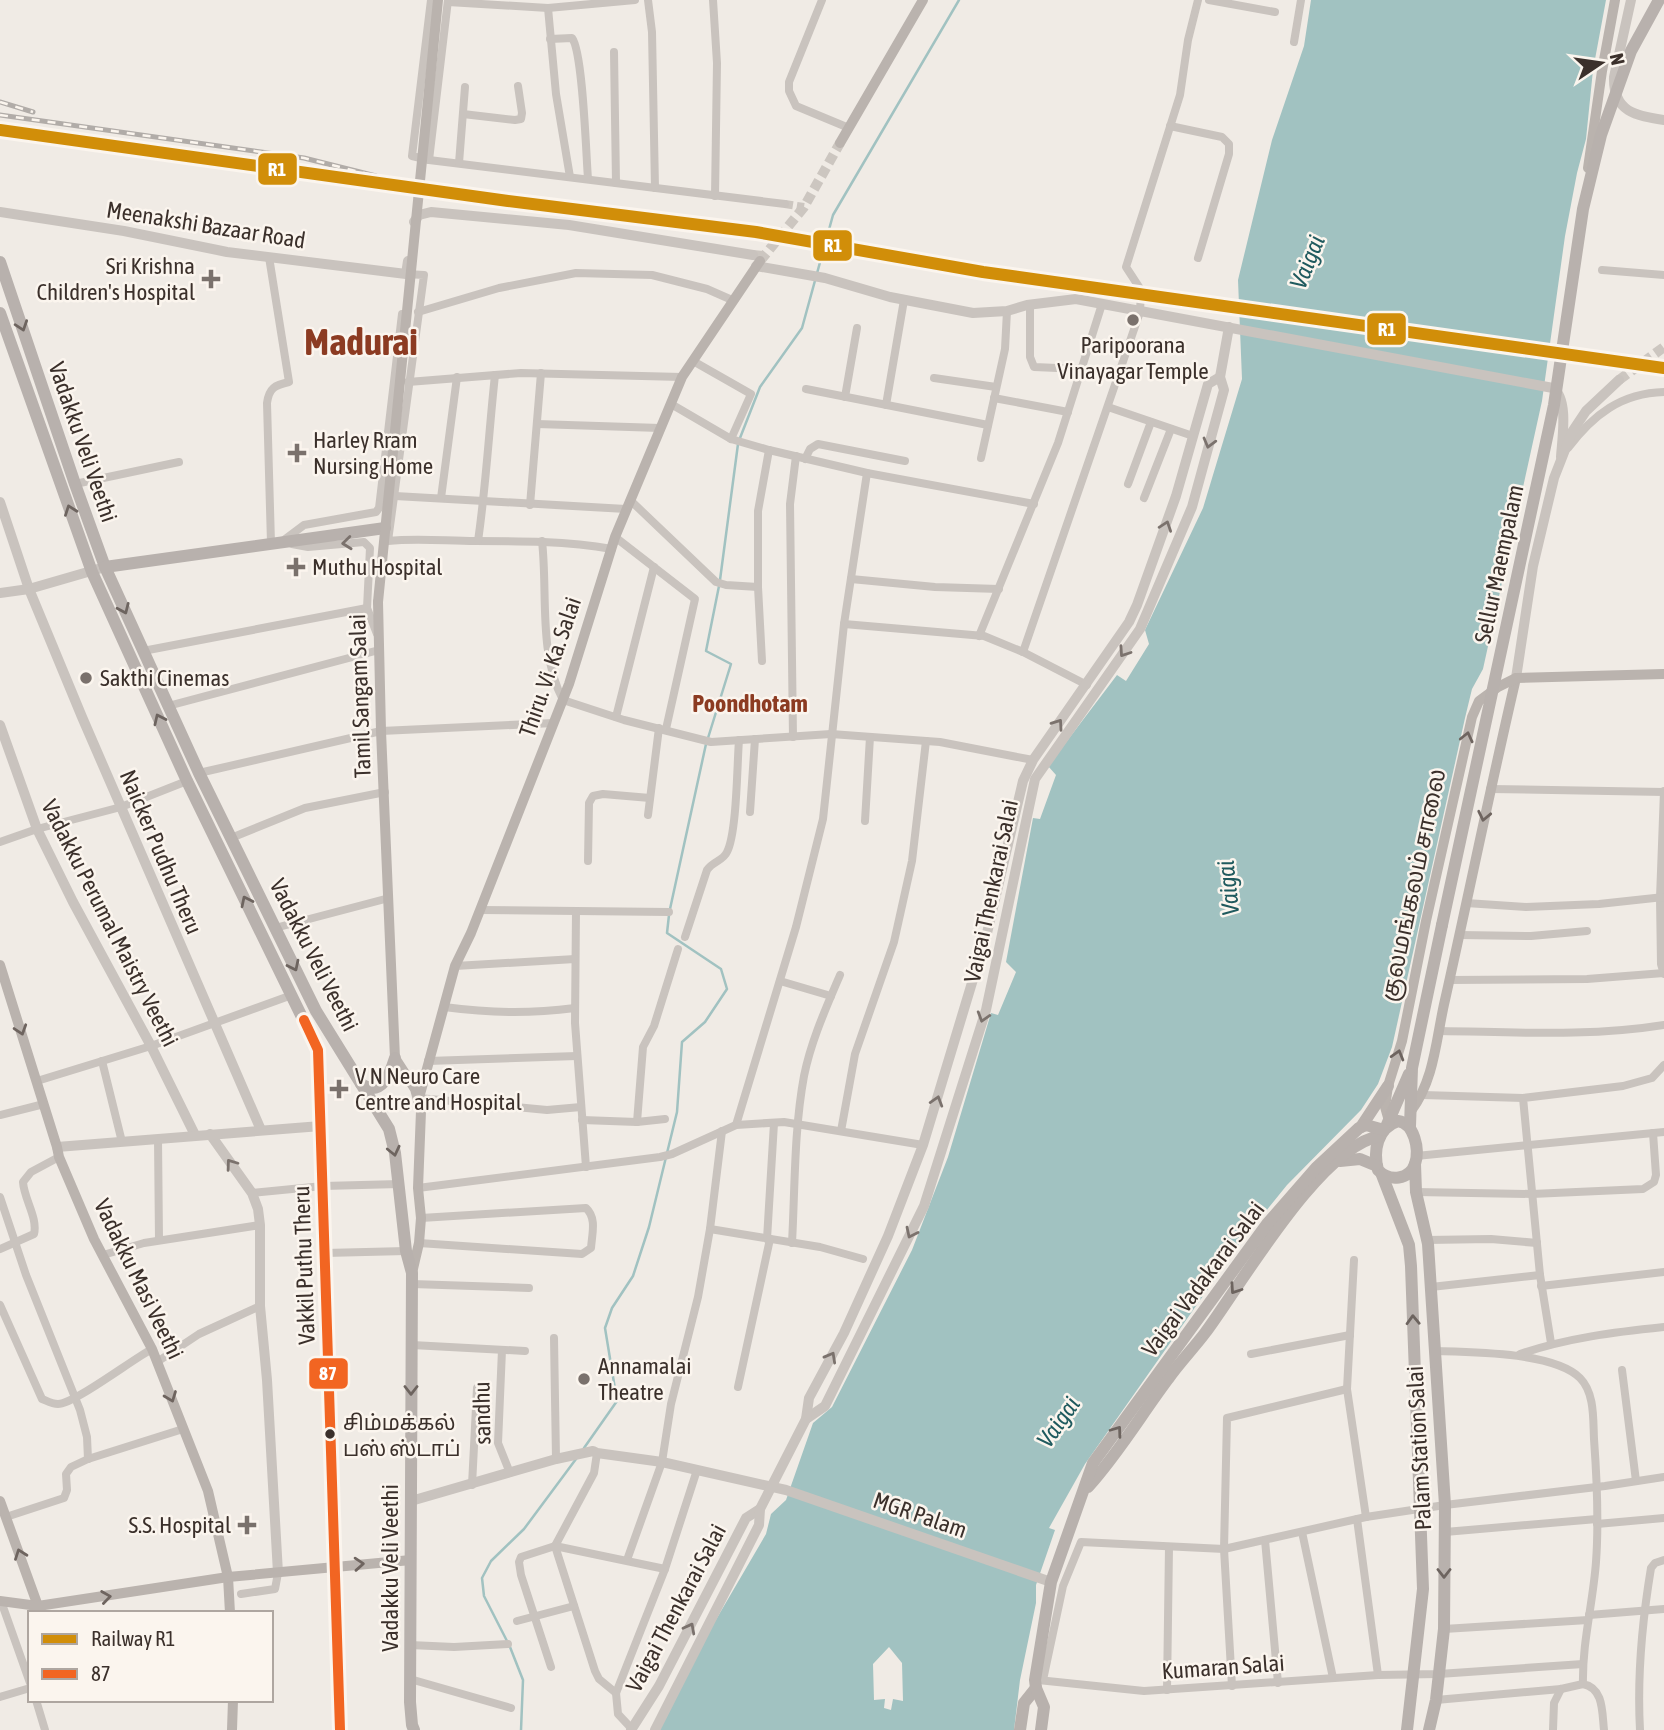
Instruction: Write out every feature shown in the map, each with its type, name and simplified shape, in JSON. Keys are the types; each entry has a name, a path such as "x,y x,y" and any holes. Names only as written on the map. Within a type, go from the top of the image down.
{"main road":[{"path":"840,143 923,0"},
{"name":"Sellur Maempalam","path":"1412,1068 1555,405 1602,71 1615,0"},
{"name":"Sellur Maempalam","path":"1583,209 1601,135 1631,51 1659,0"},
{"name":"Tamil Sangam Salai","path":"395,1058 378,602 445,1"},
{"name":"Thiru. Vi. Ka. Salai","path":"419,1098 455,966 481,910 563,700 628,504 682,377 756,260"},
{"name":"Vadakku Veli Veethi","path":"0,262 105,567 199,773 316,1011 389,1129 400,1184 406,1251 412,1278 410,1702 413,1728"},
{"name":"Vadakku Veli Veethi","path":"0,313 92,572 187,781 318,1050"},
{"path":"105,567 306,538 387,534"},
{"name":"குலமங்கலம் சாலை","path":"1385,1129 1388,1086 1402,1041 1472,717 1479,701 1516,678 1664,674"},
{"path":"1411,1111 1423,1096 1440,1031 1516,678"},
{"name":"Vadakku Masi Veethi","path":"0,965 58,1152 103,1255 152,1349 208,1491 228,1577 230,1611"},
{"path":"318,1050 330,1046 339,1048"},
{"name":"Vakkil Puthu Theru","path":"318,1050 340,1730"},
{"path":"361,1084 374,1088 384,1083 389,1077 395,1058"},
{"path":"395,1058 419,1098 421,1111 418,1188 421,1218 412,1278"},
{"path":"1338,1161 1360,1159 1391,1178 1409,1173 1416,1160 1410,1126 1412,1068"},
{"path":"1379,1170 1376,1150 1412,1068"},
{"name":"Vaigai Vadakarai Salai","path":"1041,1730 1044,1707 1038,1683 1038,1662 1046,1580 1083,1496 1093,1463 1268,1224 1316,1167 1361,1127 1388,1086"},
{"path":"1361,1127 1385,1129 1398,1121 1410,1126"},
{"name":"Vaigai Vadakarai Salai","path":"1083,1496 1169,1377 1205,1333 1273,1233 1338,1161 1366,1139 1385,1129"},
{"name":"Palam Station Salai","path":"1416,1160 1416,1192 1427,1240 1431,1287 1445,1505 1444,1629 1436,1700 1429,1730"},
{"name":"Palam Station Salai","path":"1379,1170 1409,1245 1423,1589 1407,1730"},
{"path":"0,1502 38,1606"},
{"path":"0,1601 38,1606 228,1577 411,1560"},
{"name":"Vaigai Vadakarai Salai","path":"1020,1730 1024,1703 1038,1683"},
{"path":"232,1730 233,1702"}],"street":[{"path":"431,0 412,156 785,204"},
{"path":"429,160 445,1 548,8 635,0"},
{"path":"648,0 652,32 655,188"},
{"path":"713,0 717,63 715,195"},
{"path":"822,0 789,82 789,92 796,106 849,128"},
{"path":"1023,652 1140,312 1141,290 1126,267 1180,95 1188,40 1198,0"},
{"path":"1209,0 1275,12"},
{"path":"1294,42 1301,0"},
{"path":"1631,0 1614,77 1615,87 1629,113 1638,117 1664,120"},
{"path":"548,8 556,94 570,177"},
{"path":"550,39 572,38 576,45 582,84 588,179"},
{"path":"614,52 616,183"},
{"path":"463,114 518,120 522,113 518,86"},
{"path":"459,163 465,87"},
{"path":"1170,126 1222,137 1229,144 1229,154 1198,258"},
{"name":"Meenakshi Bazaar Road","path":"0,212 124,231 227,252 406,274"},
{"path":"275,543 304,525 376,512 379,508 414,221 424,212 569,225 756,260 904,300 973,313 1007,311 1030,304 1076,299 1517,380 1558,391 1563,404 1561,457"},
{"path":"269,257 289,382 276,385 271,390 267,403 275,543"},
{"path":"1602,270 1664,275"},
{"path":"418,312 499,288 576,273 652,275 707,289 732,300"},
{"path":"406,274 424,275 395,496 387,534 411,538 542,541 612,549"},
{"path":"886,405 904,300"},
{"path":"1030,304 1030,357 1034,367 1082,369"},
{"path":"979,636 1034,504 1068,412 1102,304"},
{"path":"981,458 1005,349 1007,311"},
{"name":"Vaigai Thenkarai Salai","path":"806,1419 825,1406 924,1206 986,1010 1035,779 1140,629 1192,507 1224,390 1220,377 1232,327"},
{"path":"845,397 857,328"},
{"path":"693,361 751,394 731,439"},
{"path":"408,382 541,373 682,377"},
{"path":"530,505 541,373"},
{"path":"478,541 495,375"},
{"path":"441,498 457,377"},
{"name":"Vaigai Thenkarai Salai","path":"655,1730 759,1525 760,1509 806,1419 808,1398 844,1333 883,1248 923,1145 987,933 1023,781 1033,760 1087,685 1138,605 1176,496 1208,384 1220,377"},
{"path":"934,378 996,387"},
{"path":"1516,678 1533,566 1553,478 1572,432 1586,411 1619,380"},
{"path":"807,389 988,425"},
{"path":"1561,457 1600,414 1632,396 1664,392"},
{"path":"994,398 1068,412"},
{"path":"671,404 731,439 769,450 867,473 1034,504"},
{"path":"1108,407 1193,436"},
{"path":"1129,484 1151,422"},
{"path":"537,424 660,428"},
{"path":"1144,498 1171,429"},
{"path":"793,737 790,504 801,458 818,444 905,461"},
{"path":"762,661 758,511 769,450"},
{"path":"75,484 179,462"},
{"path":"736,1125 796,927 822,819 844,624 867,473"},
{"path":"395,496 530,505 628,504 716,582 758,587"},
{"name":"Naicker Pudhu Theru","path":"0,502 29,589 261,1130"},
{"path":"615,537 695,599 663,728 648,815"},
{"path":"542,541 548,652 551,672 563,700 707,741 831,734 926,741 1033,760"},
{"path":"275,543 308,547 364,542 370,548 367,608 378,637"},
{"path":"0,593 29,589 105,567"},
{"path":"616,717 654,567"},
{"path":"851,579 935,587 999,589"},
{"path":"144,651 367,608"},
{"path":"844,624 979,636 1023,652 1087,685"},
{"path":"168,706 379,650"},
{"path":"199,773 381,731 554,723"},
{"name":"Vadakku Perumal Maistry Veethi","path":"0,725 37,829 195,1135"},
{"path":"865,821 870,737"},
{"path":"750,812 755,739"},
{"path":"685,937 707,870 710,865 724,857 732,841 739,740"},
{"path":"841,1131 855,1054 894,942 912,861 926,741"},
{"path":"0,842 37,829 121,807 187,781"},
{"path":"1450,980 1587,979 1663,969 1664,792 1490,789"},
{"path":"231,838 304,808 385,793"},
{"path":"588,861 589,803 593,796 603,794 650,798"},
{"path":"275,928 389,898"},
{"path":"1466,903 1526,907 1662,898"},
{"path":"481,910 669,912"},
{"path":"576,911 575,1008 586,1167"},
{"path":"1460,935 1531,936 1587,931"},
{"path":"637,1122 643,1047 654,1026 678,949"},
{"path":"455,966 575,960"},
{"path":"792,1243 798,1124 806,1069 813,1041 839,975"},
{"path":"780,981 831,996"},
{"path":"37,1081 151,1046 292,995"},
{"path":"443,1007 495,1013 532,1013 575,1008"},
{"path":"1440,1031 1583,1033 1664,1026"},
{"path":"428,1061 577,1056"},
{"path":"102,1061 122,1142"},
{"path":"1423,1096 1523,1098 1623,1086 1652,1078 1664,1065"},
{"path":"419,1098 547,1110 581,1107"},
{"path":"1523,1098 1540,1275 1551,1343"},
{"path":"0,1115 44,1104"},
{"path":"582,1120 637,1122 665,1119"},
{"path":"738,1387 768,1239 774,1123"},
{"path":"418,1188 660,1157 736,1125 798,1124 923,1145"},
{"path":"0,1249 30,1237 35,1231 24,1193 25,1177 58,1152 122,1142 321,1126"},
{"path":"627,1560 662,1462 671,1404 698,1297 710,1230 722,1131"},
{"path":"1416,1160 1664,1132"},
{"path":"1416,1192 1532,1194 1643,1189 1654,1182 1656,1175 1653,1133"},
{"path":"210,1134 252,1193 260,1225 260,1307 278,1573 275,1589 241,1594"},
{"path":"158,1139 159,1240"},
{"path":"252,1193 323,1186 400,1184"},
{"path":"0,1197 75,1398 87,1437 88,1459"},
{"path":"419,1243 576,1255 586,1253 591,1248 593,1222 592,1215 586,1208 421,1218"},
{"path":"103,1255 159,1240 260,1225"},
{"path":"710,1230 820,1247 863,1259"},
{"path":"1427,1240 1491,1239 1537,1243"},
{"path":"325,1253 406,1251"},
{"path":"1354,1260 1347,1389 1378,1675"},
{"path":"1542,1286 1664,1272"},
{"path":"1431,1287 1540,1275"},
{"path":"412,1278 529,1288"},
{"path":"0,1305 42,1399 57,1404 75,1398 152,1349"},
{"path":"157,1362 199,1334 260,1307"},
{"path":"1518,1355 1551,1343 1609,1333 1664,1328"},
{"path":"1251,1354 1350,1335"},
{"path":"554,1338 556,1459"},
{"path":"412,1345 525,1351"},
{"name":"sandhu","path":"502,1350 498,1443 510,1473"},
{"path":"1435,1351 1518,1355 1565,1369 1580,1378 1588,1392 1592,1407 1598,1487 1596,1563 1583,1664 1583,1684"},
{"path":"1622,1370 1636,1481"},
{"path":"472,1485 477,1388"},
{"path":"1232,1686 1224,1549 1227,1418 1347,1389"},
{"path":"6,1517 64,1498 67,1471 88,1459 183,1429"},
{"path":"595,1452 594,1472 555,1546 595,1671 599,1679 616,1693"},
{"name":"MGR Palam","path":"411,1501 570,1455 595,1452 662,1462 786,1490 1046,1580"},
{"path":"632,1729 618,1714 616,1693 665,1569 697,1470"},
{"path":"1038,1683 1063,1586 1080,1542 1224,1549 1361,1518 1664,1477"},
{"name":"Vaigai Thenkarai Salai","path":"632,1729 659,1686 746,1518 760,1509"},
{"path":"1445,1532 1664,1518"},
{"path":"1302,1532 1333,1678"},
{"path":"1265,1540 1278,1683"},
{"path":"551,1667 521,1575 519,1562 522,1557 555,1546 665,1569"},
{"path":"1167,1690 1169,1547"},
{"path":"1640,1730 1644,1611 1651,1568 1655,1563 1664,1560"},
{"path":"0,1601 28,1678"},
{"path":"517,1621 574,1606"},
{"path":"1444,1629 1664,1609"},
{"path":"410,1645 454,1647 508,1644"},
{"name":"Kumaran Salai","path":"1038,1683 1144,1691 1583,1664"},
{"path":"410,1679 511,1708"},
{"path":"1436,1700 1590,1685 1597,1693 1604,1730"},
{"path":"0,1697 28,1689"},
{"path":"1553,1730 1554,1703 1561,1689"},
{"path":"37,1702 45,1730"}],"water":[{"name":"Vaigai","path":"1311,0 1606,0 1593,70 1586,139 1565,236 1542,401 1483,669 1472,689 1392,1047 1378,1084 1361,1110 1287,1185 1241,1242 1085,1464 1049,1528 1055,1530 1036,1585 1036,1603 1020,1680 1014,1730 659,1730 714,1623 766,1534 771,1514 786,1500 813,1423 832,1407 912,1250 948,1157 991,1013 998,1015 1016,972 1006,962 1033,818 1040,819 1056,775 1048,766 1117,675 1126,681 1149,644 1145,630 1203,508 1242,379 1238,280 1272,140 1304,46","holes":["889,1647 902,1663 903,1701 893,1699 891,1710 884,1708 885,1699 874,1700 873,1664"]}],"waterway":[{"path":"740,438 760,387 802,328 833,215 959,0"},
{"path":"720,580 738,444"},
{"path":"708,738 731,664 706,651 719,586"},
{"path":"670,909 706,744"},
{"path":"584,1448 617,1401 605,1328 612,1308 633,1276 649,1227 677,1112 682,1042 705,1022 727,989 721,969 667,933 669,915"},
{"path":"507,1641 484,1596 482,1578 491,1561 524,1529 576,1459"},
{"path":"510,1647 523,1680 521,1730"}],"tunnel":[{"path":"760,261 804,207 840,143"},
{"path":"785,204 804,207"},
{"path":"753,255 764,256"},
{"path":"1619,380 1664,347"}],"railway":[{"path":"0,102 33,112"},
{"path":"0,115 304,158 376,176"}],"rail line":[{"name":"R1","path":"0,130 508,201 756,232 983,272 1664,368"}],"transit line":[{"name":"87","path":"304,1020 318,1050 340,1730"}],"place":[{"name":"Sri Krishna Children's Hospital","path":"211,279"},
{"name":"Paripoorana Vinayagar Temple","path":"1133,320"},
{"name":"Harley Rram Nursing Home","path":"297,453"},
{"name":"Muthu Hospital","path":"296,567"},
{"name":"Sakthi Cinemas","path":"86,678"},
{"name":"V N Neuro Care Centre and Hospital","path":"339,1089"},
{"name":"Annamalai Theatre","path":"584,1379"},
{"name":"சிம்மக்கல் பஸ் ஸ்டாப்","path":"330,1434"},
{"name":"S.S. Hospital","path":"247,1525"}],"district":[{"name":"Madurai","path":"361,341"},
{"name":"Poondhotam","path":"750,703"}]}
